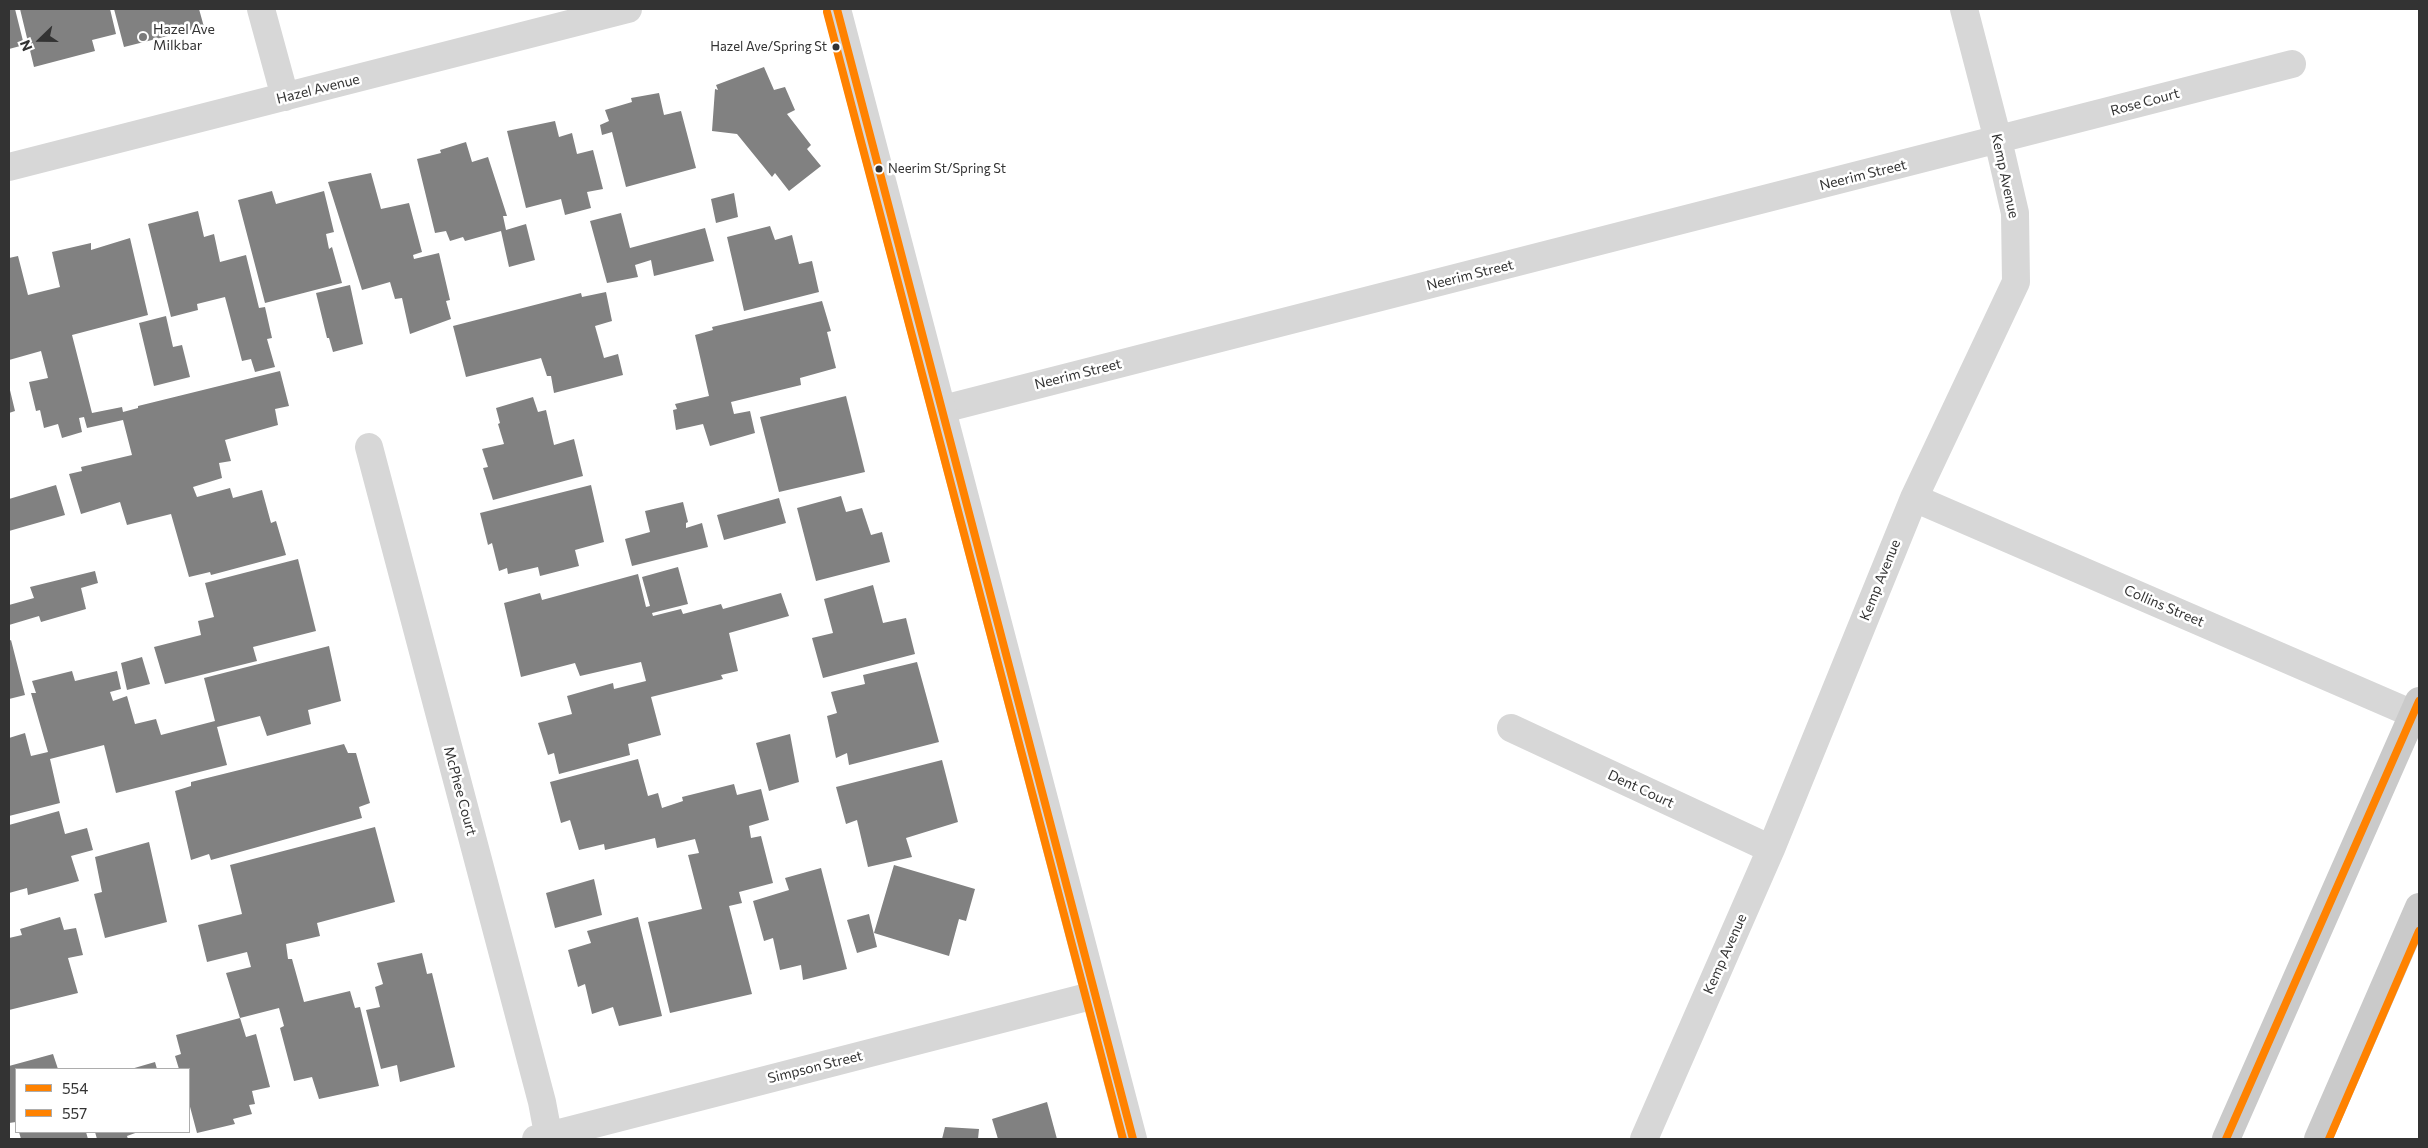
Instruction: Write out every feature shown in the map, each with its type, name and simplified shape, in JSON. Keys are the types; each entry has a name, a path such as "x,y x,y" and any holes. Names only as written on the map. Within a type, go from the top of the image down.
{"main road":[{"path":"2226,1139 2416,708"},
{"path":"2318,1139 2419,907"}],"street":[{"path":"261,9 285,97"},
{"name":"Hazel Avenue","path":"9,167 628,9"},
{"path":"837,9 1133,1139"},
{"name":"Kemp Avenue","path":"1644,1139 1770,849 1914,498 2016,282 2014,213 1998,140 1964,9"},
{"name":"Rose Court","path":"1998,140 2292,64"},
{"name":"Neerim Street","path":"943,409 1998,140"},
{"name":"McPhee Court","path":"369,447 545,1138"},
{"name":"Collins Street","path":"1914,498 2416,708"},
{"name":"Dent Court","path":"1511,728 1770,849"},
{"name":"Simpson Street","path":"545,1138 1095,995"}],"building":[{"path":"9,9 15,9 24,45 9,49"},
{"path":"20,9 110,9 116,34 92,40 95,51 34,67"},
{"name":"Hazel Ave Milkbar","path":"114,9 199,9 204,27 124,47"},
{"path":"764,67 774,90 785,87 795,110 787,114 811,145 807,149 821,166 789,191 775,173 772,177 737,134 712,131 715,89 718,90 716,85"},
{"path":"659,93 664,115 681,111 696,168 626,187 612,132 602,135 600,125 609,121 605,110 632,102 631,98"},
{"path":"555,121 559,137 572,133 577,154 593,150 603,189 587,192 591,208 565,215 561,199 526,208 507,131"},
{"path":"466,142 472,162 488,157 507,216 503,216 506,230 526,224 535,260 509,267 501,231 465,241 463,237 450,241 446,231 435,233 417,159 441,153 440,150"},
{"path":"371,173 381,209 409,203 422,252 413,255 414,259 439,253 450,300 446,301 451,319 410,334 402,298 395,299 390,282 362,290 328,182"},
{"path":"272,191 276,204 324,191 334,232 326,234 329,249 332,247 342,283 265,303 238,200"},
{"path":"734,193 738,217 716,223 711,199"},
{"path":"198,211 204,237 214,234 220,262 246,255 259,308 265,307 272,338 267,339 275,367 255,372 251,359 242,361 225,297 197,304 198,310 171,317 148,224"},
{"path":"621,213 630,248 705,228 714,261 654,276 651,260 635,265 638,277 607,283 590,221"},
{"path":"770,226 775,240 792,235 799,264 812,261 819,292 744,311 727,237"},
{"path":"130,238 148,315 72,335 92,413 122,407 123,412 138,408 138,406 280,371 289,406 275,409 278,425 225,440 231,461 219,463 222,478 193,487 197,497 230,488 233,498 262,490 271,523 276,521 286,555 211,575 210,572 189,577 171,514 127,525 120,502 81,514 69,474 82,471 81,467 132,455 123,420 87,428 84,417 79,418 82,432 62,438 58,424 44,428 40,410 36,411 29,382 48,378 41,351 9,360 9,258 18,256 28,295 60,287 52,252 91,243 91,250"},
{"path":"350,285 363,344 333,352 329,338 327,338 316,293"},
{"path":"606,292 612,321 595,326 604,358 618,354 623,375 554,393 551,376 547,376 541,358 466,377 453,326 581,293 582,297"},
{"path":"822,301 831,331 827,332 836,368 800,378 801,385 731,402 734,414 750,411 755,433 710,446 703,424 676,430 673,410 677,409 675,404 709,396 695,335 713,330 712,327"},
{"path":"166,316 173,347 182,345 190,377 154,386 139,323"},
{"path":"9,386 15,411 9,413"},
{"path":"846,396 865,472 779,492 760,417"},
{"path":"533,397 538,412 546,410 554,445 574,439 583,476 493,500 483,468 488,467 482,449 504,444 498,424 500,423 496,408"},
{"path":"56,485 65,515 9,531 9,499"},
{"path":"591,485 604,542 575,550 579,566 540,576 538,567 508,574 507,568 499,571 492,543 488,545 480,513"},
{"path":"841,496 846,512 862,508 871,535 882,532 890,562 816,581 797,508"},
{"path":"779,498 786,523 724,540 717,515"},
{"path":"683,502 688,522 686,523 686,528 702,523 708,547 632,566 625,539 650,532 645,511"},
{"path":"298,559 316,631 253,647 257,661 165,684 154,647 201,635 198,621 214,617 205,583"},
{"path":"678,567 688,604 652,613 653,616 681,609 683,614 721,604 723,609 781,593 789,616 729,633 738,671 721,675 723,679 651,697 661,735 628,744 630,755 559,774 554,753 548,755 538,723 572,714 567,696 613,683 614,689 646,681 641,662 580,676 575,663 521,677 504,603 540,593 542,600 638,574 646,607 650,606 642,577"},
{"path":"95,571 98,583 81,588 86,609 41,622 39,616 9,625 9,605 34,598 30,587"},
{"path":"873,585 883,623 906,618 915,654 823,678 812,638 833,633 824,599"},
{"path":"11,640 25,695 9,699 9,641"},
{"path":"329,646 341,701 308,710 311,724 267,736 260,716 217,727 227,765 116,793 104,745 50,759 60,803 9,816 9,738 25,733 31,756 48,752 31,693 36,693 32,681 72,671 75,681 117,671 121,689 110,692 113,701 127,696 135,724 156,719 161,735 215,721 204,678"},
{"path":"142,657 150,684 127,690 121,663"},
{"path":"917,662 939,742 849,765 847,753 836,758 827,716 837,713 831,692 865,684 863,675"},
{"path":"790,734 799,782 769,791 756,743"},
{"path":"344,744 348,753 356,753 370,803 359,807 362,818 211,860 209,854 191,860 175,791 191,786 191,782"},
{"path":"638,759 648,796 658,793 662,808 683,801 682,797 734,784 737,795 761,789 769,820 749,826 751,838 761,836 773,883 739,892 742,903 729,906 752,994 670,1013 648,922 702,909 688,855 699,853 695,839 657,848 655,838 605,850 604,844 579,850 570,820 561,823 550,782"},
{"path":"942,760 958,822 906,838 912,857 868,867 857,820 846,824 836,787"},
{"path":"59,811 65,834 87,828 93,850 71,856 79,881 28,895 27,888 9,893 9,825"},
{"path":"375,827 395,902 317,923 320,936 286,944 288,959 292,959 304,1002 350,991 355,1008 360,1007 379,1086 319,1099 312,1077 294,1081 280,1028 284,1026 279,1008 240,1018 226,973 251,967 247,952 207,962 198,925 242,914 230,865"},
{"path":"149,842 167,922 105,938 94,894 102,892 95,857"},
{"path":"894,865 975,889 966,921 959,919 949,956 874,933"},
{"path":"821,868 847,969 803,980 801,965 780,970 773,938 764,941 753,901 789,890 785,878"},
{"path":"594,879 602,915 555,928 546,893"},
{"path":"869,914 877,947 857,953 847,920"},
{"path":"60,917 64,930 76,928 83,955 68,958 78,993 9,1010 9,938 22,935 20,929"},
{"path":"638,917 662,1016 619,1026 613,1007 592,1014 585,984 578,987 568,950 591,943 587,931"},
{"path":"422,953 427,974 432,973 455,1067 400,1082 397,1065 381,1069 366,1010 380,1007 375,987 383,984 377,963"},
{"path":"240,1018 246,1037 256,1034 270,1087 252,1091 255,1104 249,1105 252,1114 233,1119 235,1124 197,1133 190,1107 190,1068 179,1068 175,1056 181,1054 176,1035"},
{"path":"53,1054 58,1068 15,1068 15,1122 9,1123 9,1066"},
{"path":"155,1062 157,1068 134,1068"},
{"path":"1047,1102 1057,1139 998,1139 992,1119"},
{"path":"945,1127 979,1129 978,1139 942,1139"},
{"path":"19,1133 86,1133 88,1139 21,1139"},
{"path":"95,1133 135,1133 127,1136 128,1139 97,1139"}],"transit line":[{"name":"554","path":"837,9 1133,1139"},
{"name":"557","path":"827,12 1123,1139"},
{"name":"554","path":"2226,1139 2419,701"},
{"name":"557","path":"2329,1139 2419,931"}],"place":[{"name":"Hazel Ave Milkbar","path":"143,37"},
{"name":"Hazel Ave/Spring St","path":"836,47"},
{"name":"Neerim St/Spring St","path":"879,169"}]}
